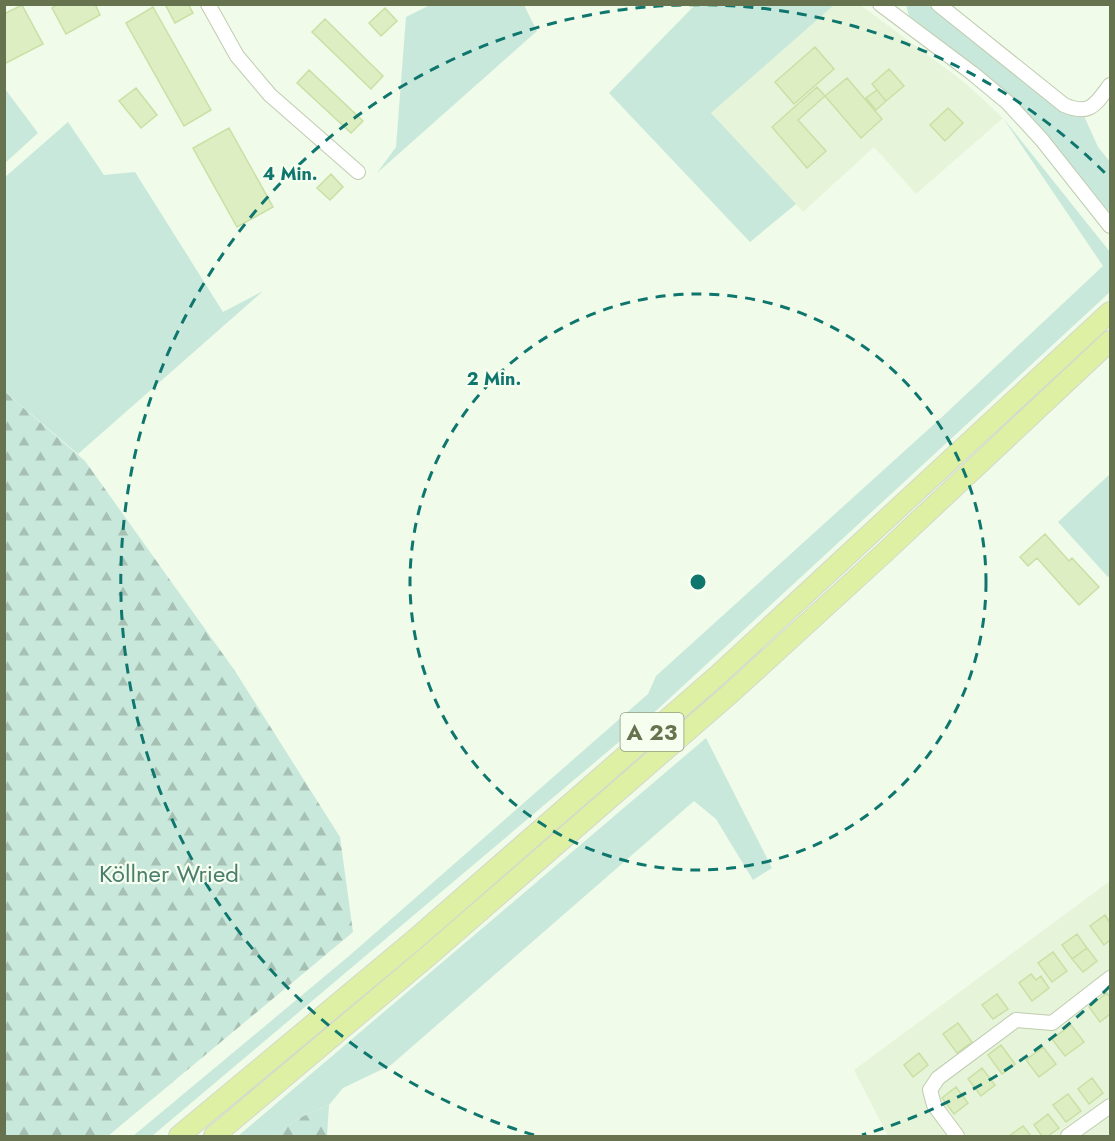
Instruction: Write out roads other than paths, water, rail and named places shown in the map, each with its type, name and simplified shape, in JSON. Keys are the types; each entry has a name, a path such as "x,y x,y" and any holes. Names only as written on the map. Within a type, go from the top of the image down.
{"highway":[{"name":"A 23","path":"178,1137 413,941 718,675 1110,312"},
{"name":"A 23","path":"214,1137 427,957 732,692 1110,341"}],"street":[{"path":"208,4 237,56 270,95 358,172"},
{"path":"938,4 1064,105 1077,110 1088,109 1110,86"},
{"path":"888,7 1007,102 1042,140 1110,226"},
{"path":"957,1137 934,1105 930,1090 938,1078 1016,1020 1052,1023 1110,978"},
{"path":"1068,1137 1110,1106"}],"park label":[{"name":"Köllner Wried","path":"169,873"}]}
